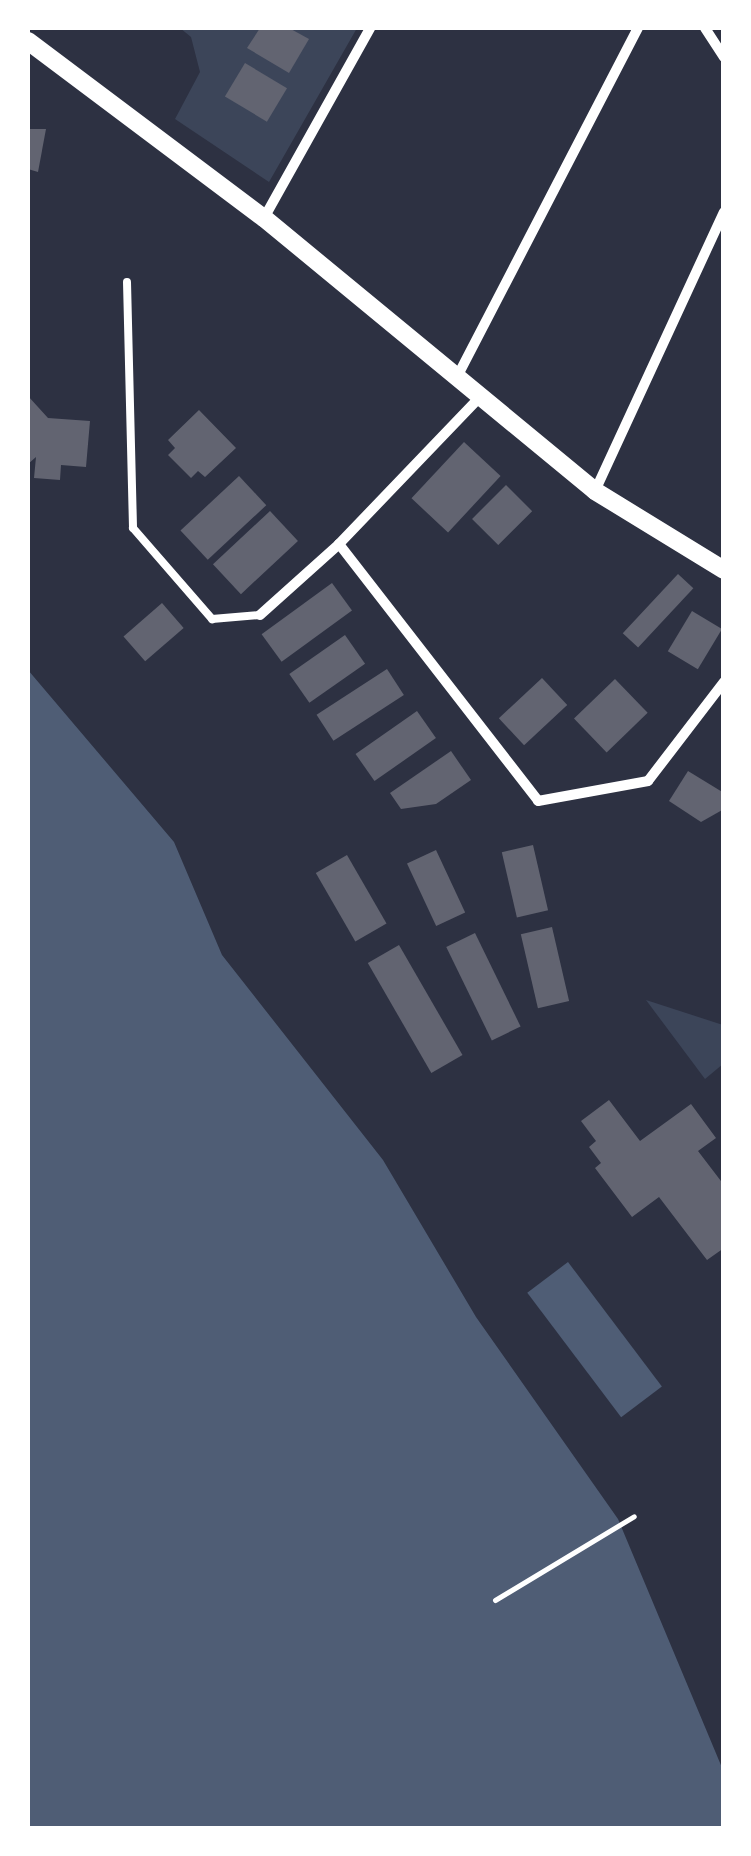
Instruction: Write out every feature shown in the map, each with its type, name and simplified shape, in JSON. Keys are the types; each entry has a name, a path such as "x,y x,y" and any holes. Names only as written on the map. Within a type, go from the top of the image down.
{"street":[{"path":"264,218 370,28"},
{"path":"457,377 638,28"},
{"path":"705,28 724,57"},
{"path":"28,41 264,218 594,491 724,570"},
{"path":"594,491 724,212"},
{"path":"260,615 338,544 481,396"},
{"path":"338,544 538,801 648,781 724,682"}],"lane":[{"path":"126,282 133,528 212,619 260,615"}],"path":[{"path":"495,1600 634,1516"}],"shaded area":[{"path":"180,28 357,28 269,182 175,119 200,72 191,37"},
{"path":"28,670 174,842 222,955 383,1160 476,1317 618,1519 723,1770 723,1828 28,1828"},
{"path":"646,1000 723,1025 723,1064 705,1079"},
{"path":"568,1262 662,1387 621,1417 527,1293"}],"building":[{"path":"260,28 289,28 309,39 289,73 247,48"},
{"path":"245,63 287,88 267,122 225,96"},
{"path":"28,129 46,129 38,172 28,169"},
{"path":"28,396 48,418 90,421 86,467 61,465 60,480 34,478 36,457 28,464"},
{"path":"199,410 236,448 205,477 198,471 191,478 168,455 175,448 168,440"},
{"path":"464,442 501,476 448,532 411,498"},
{"path":"239,476 266,505 208,560 180,531"},
{"path":"506,485 532,511 498,545 472,519"},
{"path":"270,511 298,541 241,594 213,564"},
{"path":"678,574 693,588 638,648 623,633"},
{"path":"332,583 352,611 282,662 262,634"},
{"path":"162,603 184,628 145,661 124,636"},
{"path":"692,611 722,629 698,669 668,651"},
{"path":"345,635 365,664 309,703 289,674"},
{"path":"387,669 404,695 333,741 317,715"},
{"path":"542,678 567,705 524,745 499,718"},
{"path":"615,679 648,713 607,752 574,719"},
{"path":"417,711 436,738 374,781 356,754"},
{"path":"451,751 471,780 436,804 401,809 390,793"},
{"path":"688,771 724,793 724,809 701,822 669,801"},
{"path":"533,845 548,910 517,917 502,852"},
{"path":"436,850 465,913 436,926 407,864"},
{"path":"347,855 387,923 355,941 316,873"},
{"path":"552,927 569,1001 538,1008 521,934"},
{"path":"475,933 521,1026 492,1041 446,947"},
{"path":"399,945 462,1055 431,1073 368,963"},
{"path":"609,1100 640,1141 691,1104 716,1138 698,1151 724,1185 724,1248 707,1260 659,1197 632,1217 595,1168 601,1163 589,1147 596,1141 581,1121"}]}
